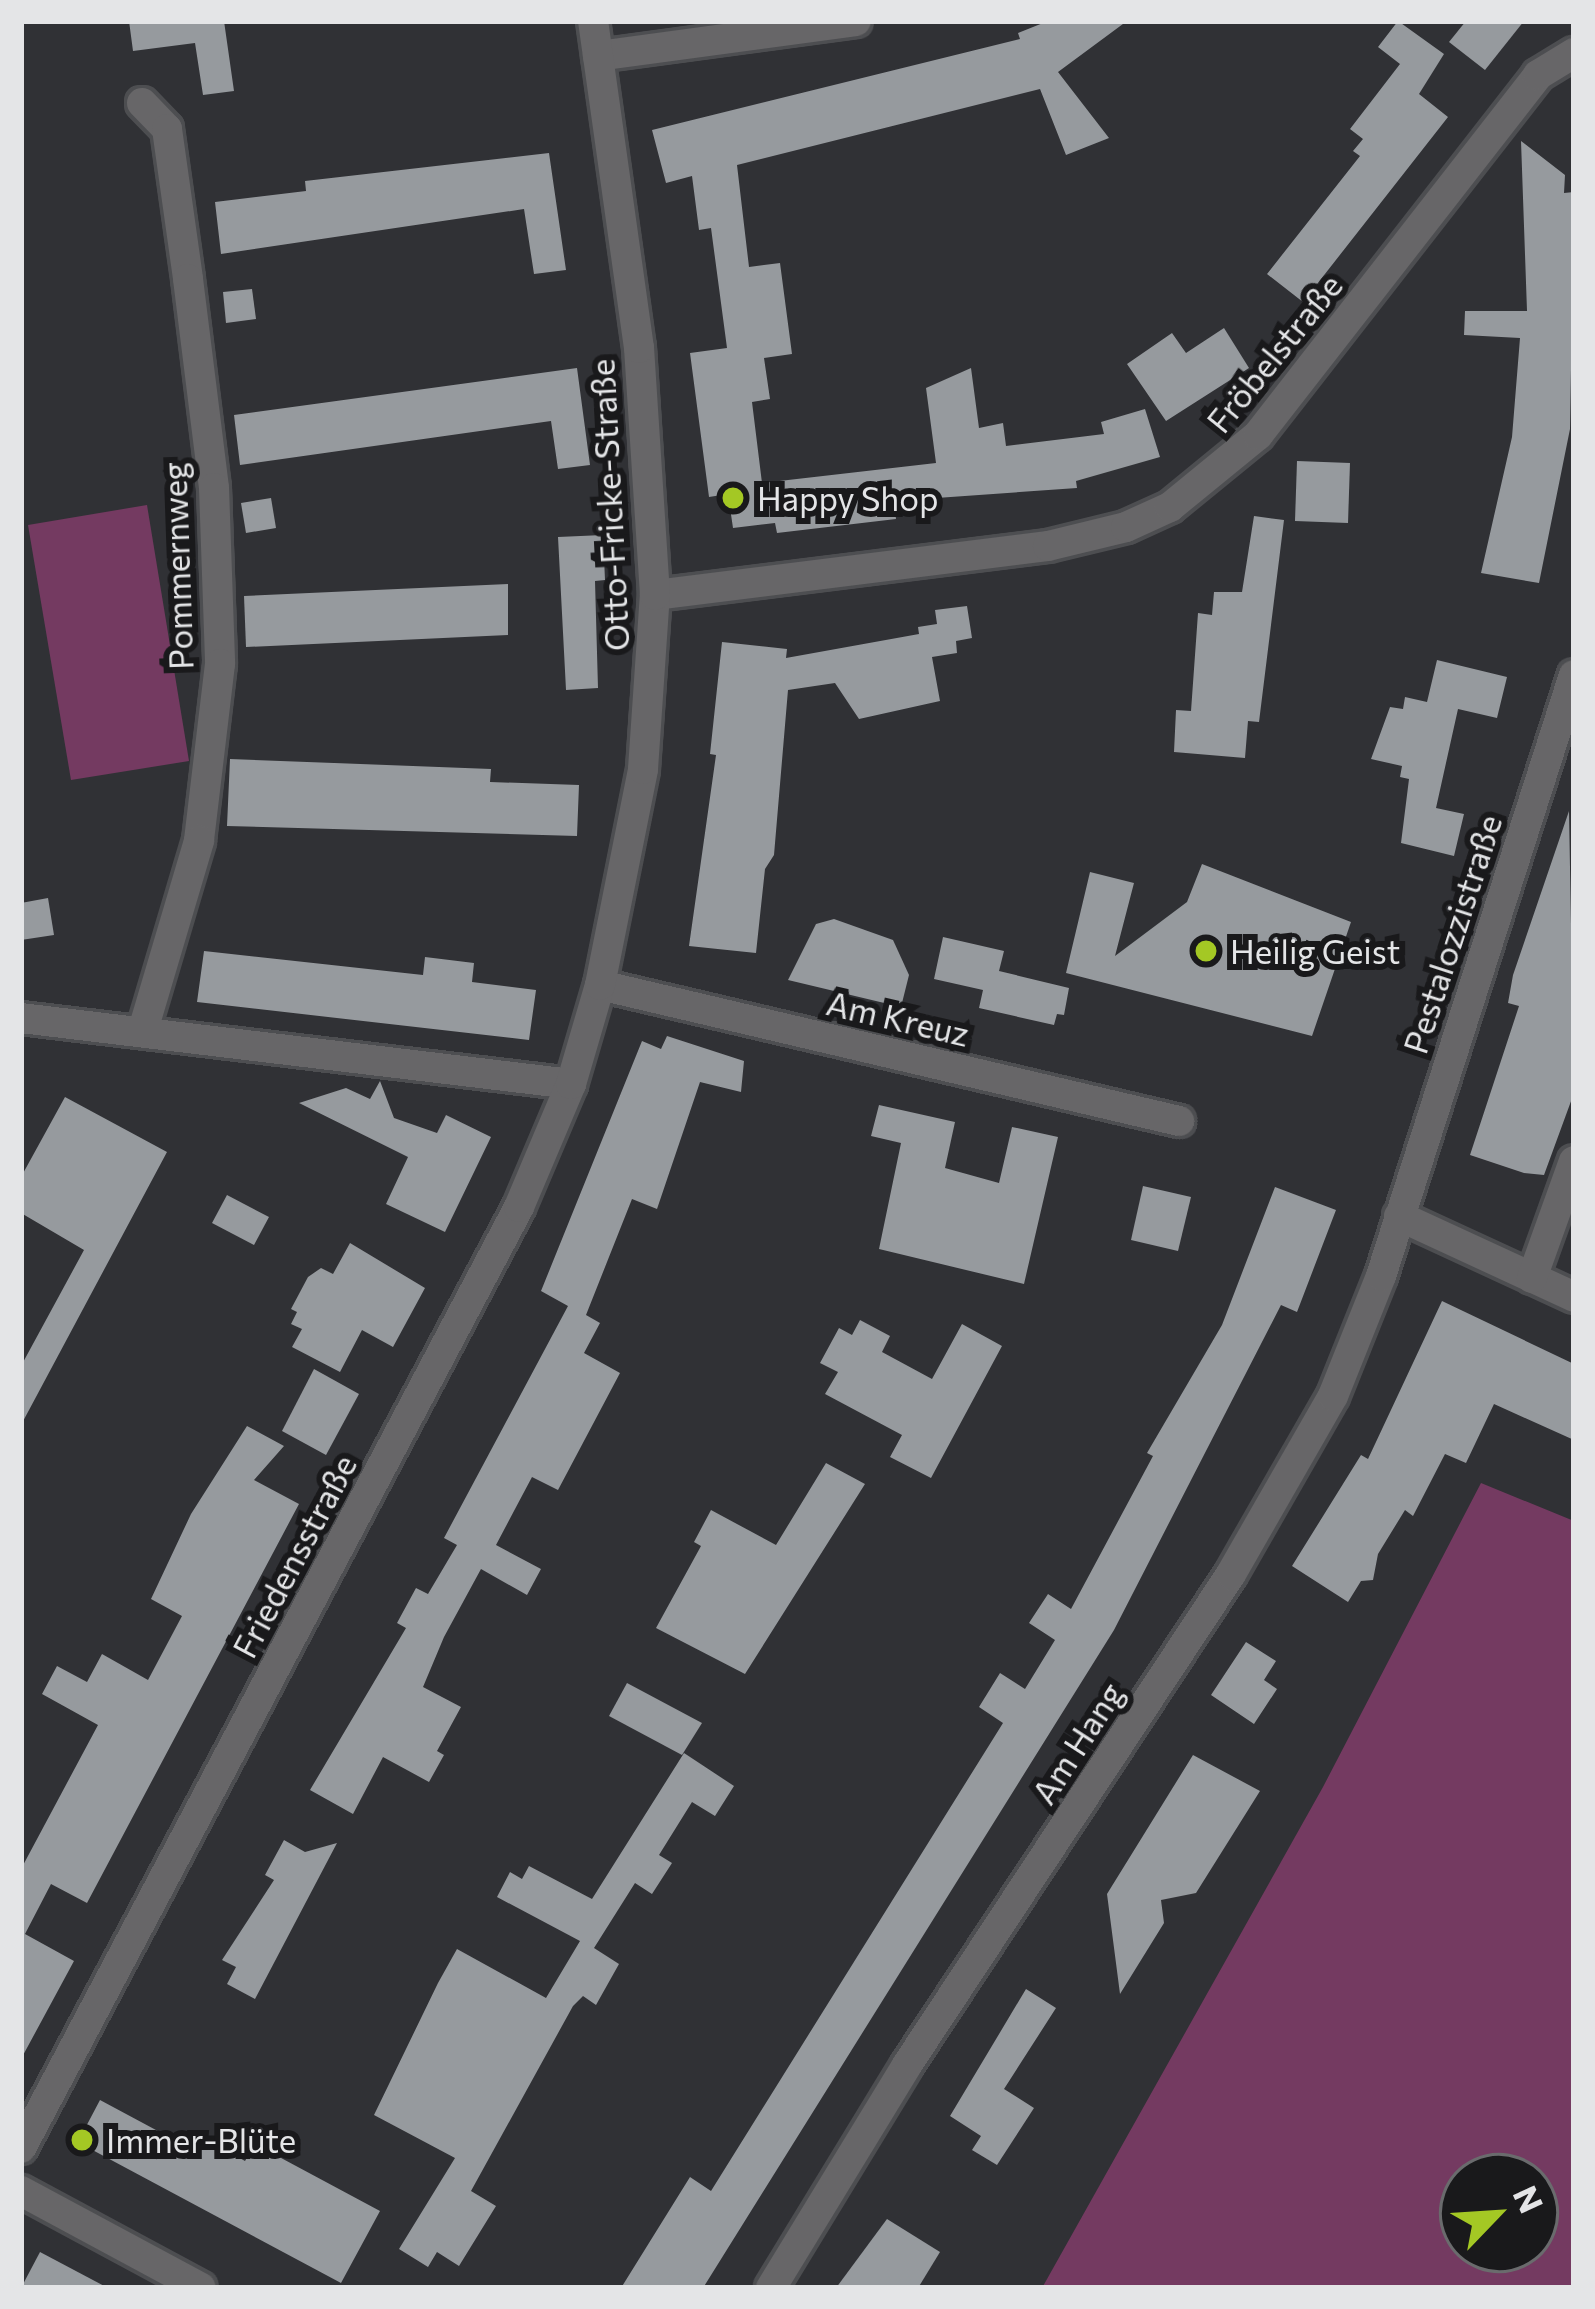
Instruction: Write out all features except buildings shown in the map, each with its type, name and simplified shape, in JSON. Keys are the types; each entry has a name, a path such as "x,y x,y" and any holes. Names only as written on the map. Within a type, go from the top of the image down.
{"street":[{"name":"Otto-Fricke-Straße","path":"593,21 639,348 655,595 643,770 601,985"},
{"path":"598,56 856,21"},
{"name":"Fröbelstraße","path":"655,595 1048,546 1170,507 1258,435 1538,75 1574,53"},
{"name":"Pommernweg","path":"142,103 166,129 188,279 214,488 220,664 200,841 143,1030"},
{"name":"Pestalozzistraße","path":"1399,1216 1574,675"},
{"name":"Friedensstraße","path":"21,2148 519,1207 571,1084 601,985"},
{"name":"Am Kreuz","path":"601,985 1179,1121"},
{"path":"21,1018 571,1084"},
{"path":"1532,1278 1574,1161"},
{"path":"1399,1216 1574,1298"},
{"name":"Am Hang","path":"771,2288 1290,1478 1358,1340 1399,1216"},
{"path":"21,2191 201,2288"}],"shaded area":[{"path":"147,505 189,761 71,780 28,525"},
{"path":"1481,1483 1574,1521 1574,2288 1042,2288 1323,1787"}],"place":[{"name":"Happy Shop","path":"733,498"},
{"name":"Heilig Geist","path":"1206,951"},
{"name":"Immer-Blüte","path":"82,2140"}]}
